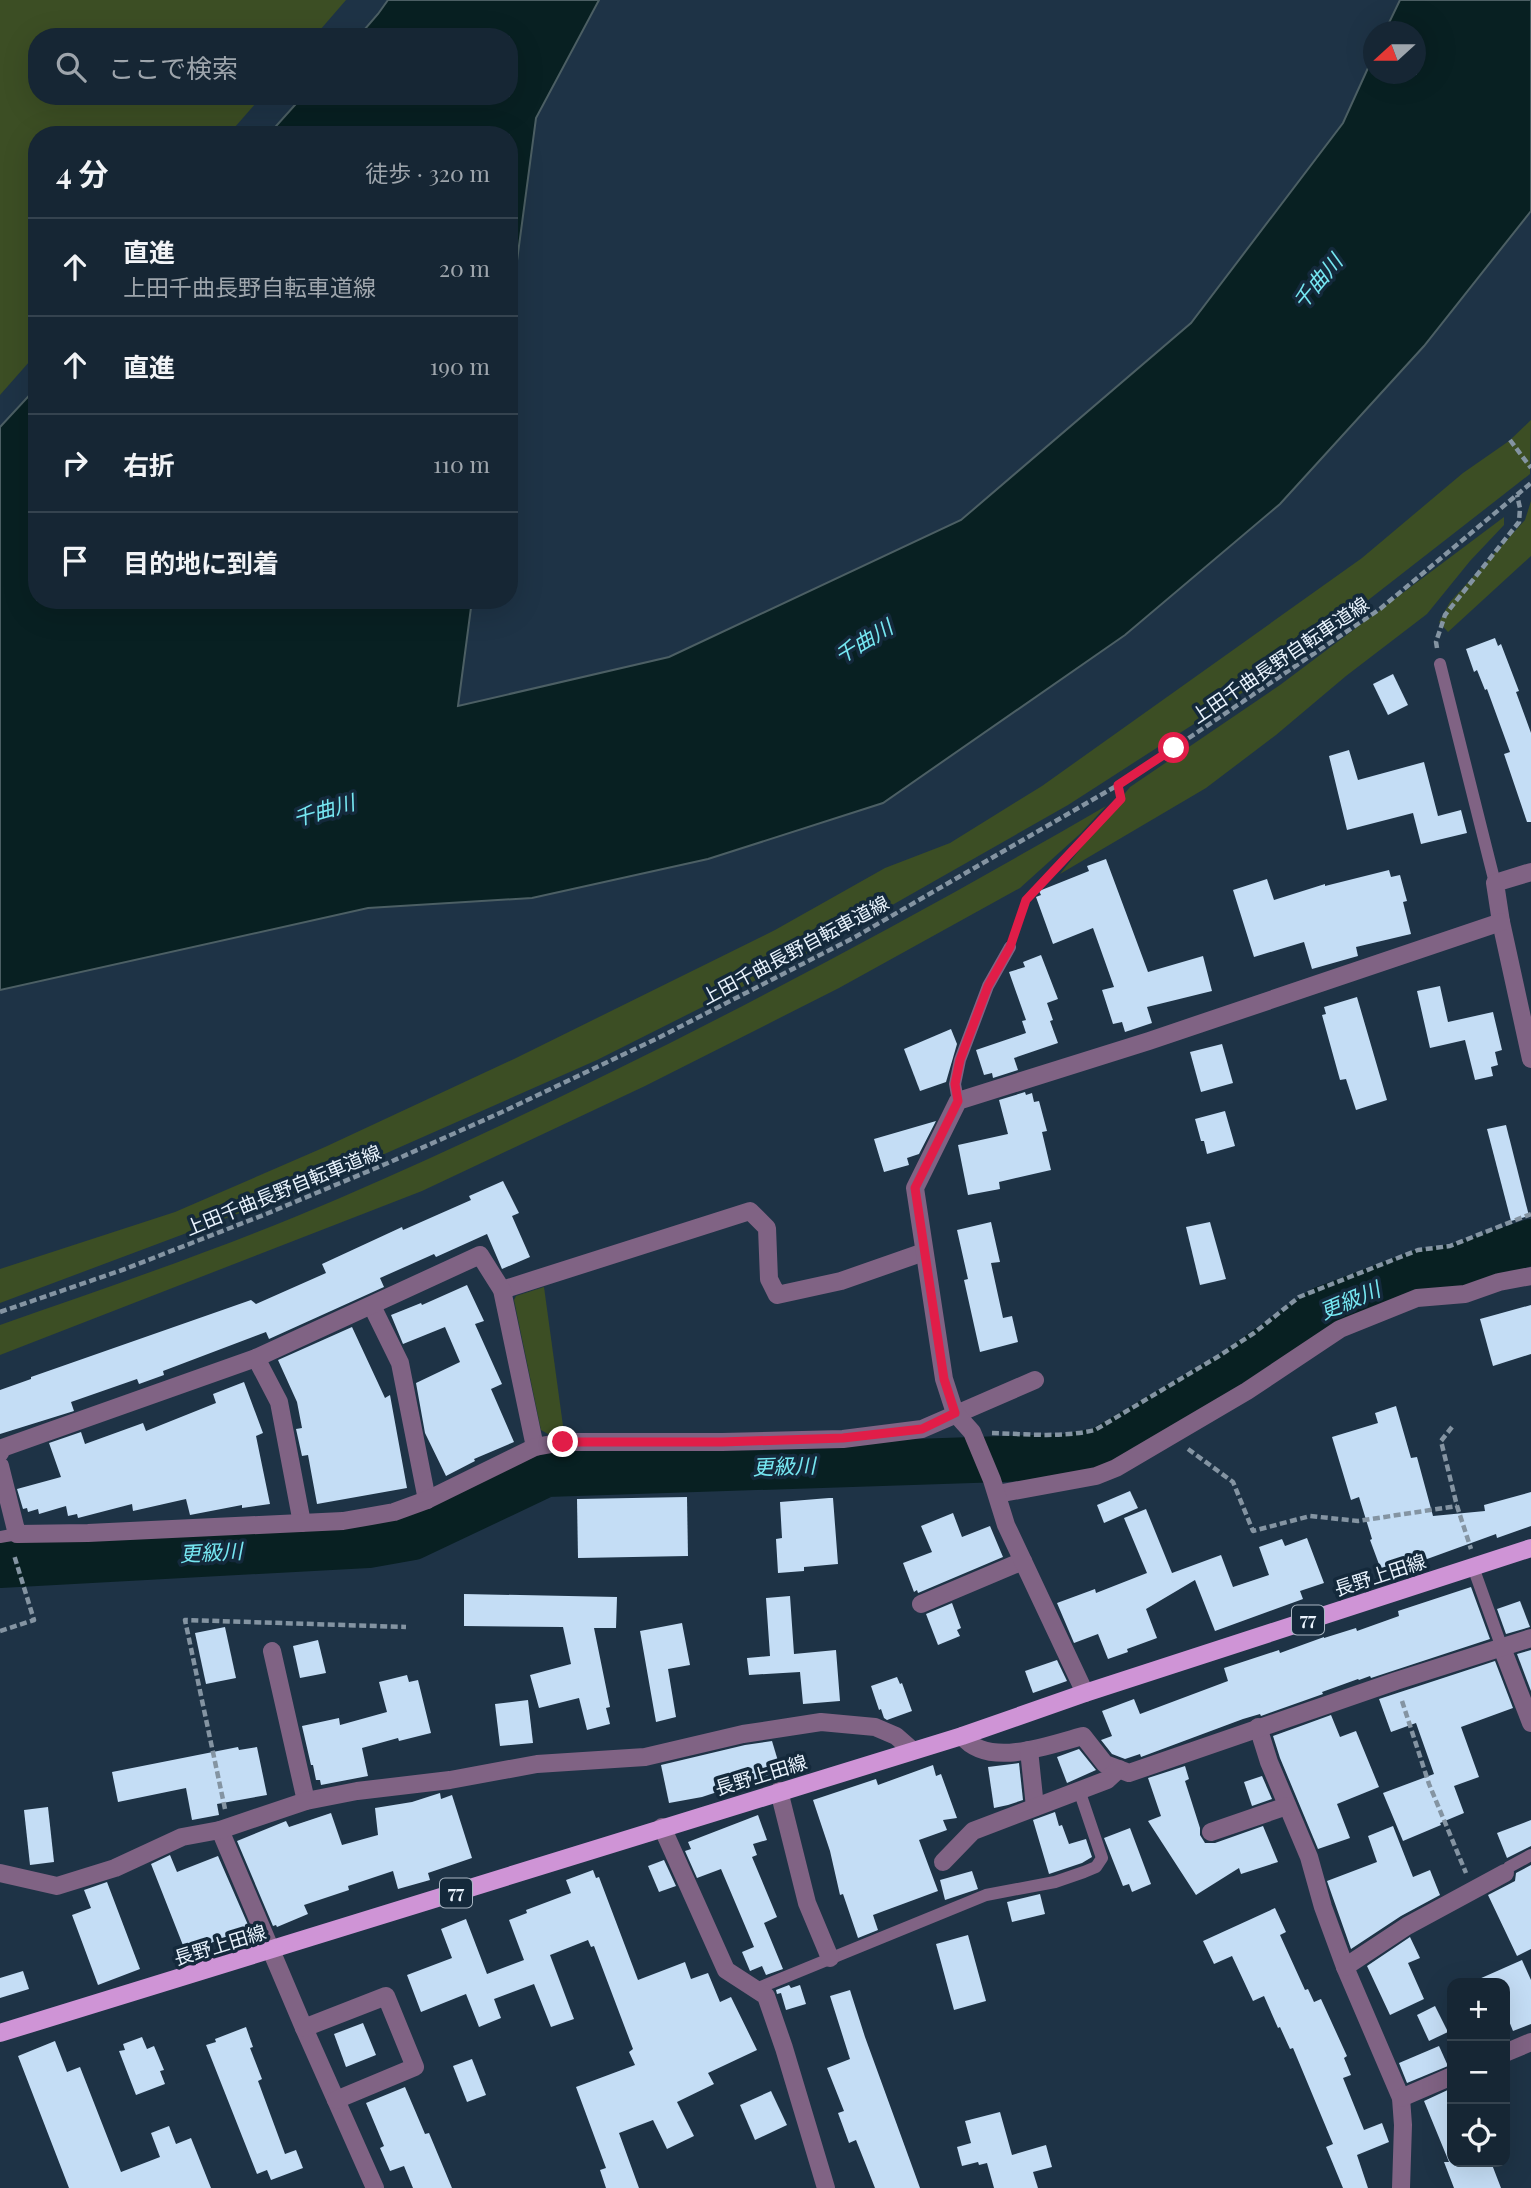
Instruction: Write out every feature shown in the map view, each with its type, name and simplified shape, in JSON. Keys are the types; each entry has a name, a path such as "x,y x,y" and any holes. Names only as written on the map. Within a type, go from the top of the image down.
{"main road":[{"name":"長野上田線","path":"0,2033 962,1736 1085,1693 1531,1548"}],"street":[{"path":"1531,872 1495,883 1531,1059"},
{"path":"1085,1693 1006,1525 995,1487 972,1434 955,1413 944,1379 915,1188 958,1101 1149,1041 1501,922"},
{"path":"502,1290 750,1211 767,1227 769,1279 777,1294 841,1281 924,1252"},
{"path":"0,1453 2,1448 256,1358 480,1255 502,1290 535,1447"},
{"path":"995,1487 1096,1476 1116,1468 1247,1391 1340,1329 1417,1298 1465,1294 1499,1282 1531,1276"},
{"path":"372,1306 400,1363 427,1500"},
{"path":"256,1358 279,1402 302,1523"},
{"path":"0,1466 9,1536 343,1521 394,1512 427,1500 535,1447 563,1442 722,1442 843,1438 922,1429 1035,1380"},
{"path":"921,1604 1023,1561"},
{"path":"962,1736 970,1746 986,1753 1029,1750 1083,1736 1105,1764 1129,1773 1258,1727 1531,1638"},
{"path":"1502,1648 1531,1723"},
{"path":"272,1651 306,1801"},
{"path":"0,1872 57,1886 115,1868 182,1837 220,1830 306,1801 357,1791 450,1780 537,1763 645,1757 743,1734 821,1722 875,1727 896,1736 912,1750"},
{"path":"1258,1727 1269,1762 1309,1857 1323,1907 1345,1967 1401,2098 1401,2188"},
{"path":"1029,1750 1035,1807"},
{"path":"943,1862 973,1831 1107,1780 1119,1769"},
{"path":"779,1791 807,1903 830,1958"},
{"path":"1211,1832 1287,1806"},
{"path":"662,1827 726,1970 766,1996 826,2188"},
{"path":"220,1830 376,2188"},
{"path":"1345,1967 1407,1926 1506,1873"},
{"path":"304,2028 386,1996 415,2067 336,2100"},
{"path":"1510,2051 1531,2042"},
{"path":"1401,2098 1447,2078"}],"lane":[{"path":"1440,664 1495,883"},
{"path":"958,1101 955,1084 960,1060 988,986 1010,947"},
{"path":"1475,1567 1502,1648"},
{"path":"756,1989 986,1895 1055,1882 1096,1867 1102,1858 1079,1790"},
{"path":"1506,1873 1509,1867 1531,1855"}],"path":[{"path":"1510,440 1531,468"},
{"name":"上田千曲長野自転車道線","path":"0,1312 125,1269 266,1214 502,1112 658,1038 855,937 1118,785 1380,610 1531,483"},
{"path":"1440,664 1436,642 1445,615 1519,522 1517,495"},
{"path":"1010,947 1026,900 1121,799 1118,785"},
{"path":"972,1434 1061,1435 1095,1430 1219,1356 1299,1297 1418,1250 1450,1246 1531,1214"},
{"path":"1452,1426 1441,1441 1475,1567"},
{"path":"1170,1437 1233,1482 1253,1531 1310,1516 1358,1521 1457,1506"},
{"path":"0,1631 34,1620 9,1536"},
{"path":"220,1830 226,1816 185,1620 407,1627"},
{"path":"1396,1681 1429,1784 1473,1890"}],"green space":[{"path":"0,0 346,0 322,28 28,28 28,105 254,105 236,126 28,126 28,363 0,395"},
{"path":"1531,420 1530,474 1281,668 1068,805 792,962 597,1060 312,1186 0,1303 0,1269 175,1212 325,1147 514,1059 775,930 885,868 950,843 1042,786 1362,558 1463,473 1509,441"},
{"path":"1531,501 1531,556 1448,632 1439,622 1450,602 1525,520"},
{"path":"1504,517 1504,525 1470,561 1427,614 1206,788 1060,874 1130,787 1280,685"},
{"path":"1106,806 1081,833 1020,888 839,988 645,1086 422,1191 0,1355 0,1325 298,1216 439,1154 729,1013 919,912"},
{"path":"544,1287 564,1433 548,1434 541,1430 514,1300 516,1296"}],"water":[{"path":"388,0 599,0 536,118 518,253 518,126 276,126 295,105 518,105 518,28 366,28"},
{"name":"千曲川","path":"1400,0 1531,0 1531,211 1424,346 1280,504 1125,635 883,803 708,859 532,898 368,908 0,990 0,427 28,397 28,609 471,609 458,706 669,657 961,520 1191,323 1343,123 1363,79 1363,84 1426,84 1426,21 1390,21"}],"building":[{"path":"1495,638 1498,646 1501,644 1519,691 1516,692 1531,733 1531,822 1527,822 1504,754 1510,752 1487,689 1485,690 1477,670 1474,672 1466,649"},
{"path":"1393,674 1408,705 1388,715 1373,684"},
{"path":"1349,750 1358,780 1424,762 1438,816 1461,810 1467,833 1421,844 1413,813 1347,830 1329,756"},
{"path":"1106,859 1148,972 1203,956 1212,991 1147,1007 1152,1023 1125,1032 1122,1022 1113,1024 1102,990 1114,987 1093,928 1053,944 1036,897 1041,895 1039,891 1089,871 1087,866"},
{"path":"1389,870 1391,877 1400,875 1407,901 1403,902 1411,934 1356,947 1358,956 1312,969 1304,942 1254,957 1233,890 1267,879 1274,900 1325,884"},
{"path":"1041,955 1058,999 1047,1003 1058,1043 1014,1058 1018,1070 993,1078 992,1073 984,1075 976,1050 1026,1033 1022,1021 1026,1020 1009,972 1025,967 1023,962"},
{"path":"1440,986 1448,1022 1493,1012 1502,1050 1495,1052 1498,1065 1491,1067 1493,1076 1475,1080 1465,1040 1430,1048 1417,991"},
{"path":"1357,997 1387,1100 1356,1110 1346,1079 1340,1080 1322,1015 1326,1014 1324,1007"},
{"path":"951,1029 957,1044 946,1082 920,1091 904,1049"},
{"path":"1222,1044 1233,1083 1201,1092 1190,1052"},
{"path":"1025,1092 1026,1095 1032,1093 1034,1102 1039,1101 1047,1131 1042,1132 1051,1170 999,1182 1000,1189 968,1195 958,1145 1008,1134 999,1100"},
{"path":"1225,1111 1235,1146 1207,1154 1195,1119"},
{"path":"936,1121 919,1154 907,1158 909,1165 884,1172 874,1139"},
{"path":"1506,1125 1529,1216 1511,1221 1487,1129"},
{"path":"503,1181 519,1213 512,1216 530,1257 502,1269 487,1234 380,1278 384,1287 269,1339 266,1332 163,1371 164,1375 139,1384 137,1379 71,1402 74,1411 0,1434 0,1390 251,1300 256,1304 326,1273 322,1264 402,1227 403,1230 471,1200 469,1196"},
{"path":"991,1222 1000,1262 991,1263 1003,1318 1012,1316 1018,1342 980,1352 964,1280 968,1279 957,1230"},
{"path":"1210,1222 1226,1279 1200,1285 1186,1227"},
{"path":"467,1285 484,1321 475,1324 502,1384 491,1389 514,1442 474,1459 475,1461 446,1476 425,1433 416,1383 460,1362 445,1327 403,1344 391,1315"},
{"path":"1531,1305 1531,1354 1493,1366 1480,1319"},
{"path":"352,1327 385,1398 390,1395 407,1488 317,1504 308,1455 302,1456 296,1429 302,1428 297,1402 278,1360"},
{"path":"244,1382 263,1433 256,1436 270,1504 242,1508 242,1505 190,1515 186,1499 133,1511 132,1504 78,1518 77,1514 68,1516 66,1506 39,1514 38,1509 28,1512 27,1508 23,1509 17,1489 61,1477 49,1443 81,1432 85,1444 143,1423 146,1431 216,1403 213,1394"},
{"path":"1396,1406 1411,1458 1417,1457 1433,1516 1485,1511 1484,1505 1531,1492 1531,1526 1497,1538 1496,1534 1383,1575 1370,1540 1372,1539 1359,1497 1351,1500 1332,1437 1378,1423 1375,1413"},
{"path":"1130,1491 1138,1508 1104,1523 1097,1505"},
{"path":"687,1497 688,1556 578,1558 577,1499"},
{"path":"833,1498 838,1564 778,1573 776,1539 782,1538 780,1502"},
{"path":"1146,1509 1172,1573 1221,1555 1233,1587 1269,1575 1259,1547 1282,1539 1285,1546 1307,1538 1324,1583 1300,1591 1303,1599 1215,1631 1195,1580 1146,1609 1157,1638 1108,1659 1098,1634 1074,1643 1057,1603 1095,1589 1096,1593 1147,1573 1124,1518"},
{"path":"953,1513 962,1537 990,1526 1003,1557 918,1593 917,1590 914,1592 903,1563 932,1552 921,1526"},
{"path":"1471,1587 1490,1639 1371,1678 1358,1679 1322,1692 1323,1694 1261,1716 1260,1714 1243,1719 1141,1757 1140,1754 1125,1759 1112,1754 1101,1740 1112,1736 1102,1711 1134,1699 1140,1714 1228,1681 1224,1668 1356,1628 1357,1631 1399,1616 1398,1611"},
{"path":"464,1594 617,1597 616,1628 594,1628 610,1707 606,1708 610,1724 587,1730 579,1698 539,1708 530,1675 571,1664 563,1627 464,1626"},
{"path":"790,1596 794,1654 836,1650 840,1701 803,1704 800,1672 749,1675 747,1658 770,1656 766,1598"},
{"path":"1520,1601 1530,1627 1506,1634 1497,1609"},
{"path":"952,1603 961,1628 957,1630 960,1636 938,1645 926,1614"},
{"path":"682,1623 690,1665 668,1669 676,1717 656,1722 640,1631"},
{"path":"225,1627 236,1678 206,1684 195,1633"},
{"path":"318,1640 326,1673 300,1678 293,1646"},
{"path":"1531,1650 1531,1691 1517,1654"},
{"path":"1057,1660 1067,1681 1033,1693 1025,1671"},
{"path":"1495,1661 1513,1708 1461,1727 1479,1777 1454,1786 1464,1813 1403,1841 1383,1793 1434,1774 1416,1723 1391,1732 1379,1699"},
{"path":"407,1675 409,1682 418,1680 431,1733 399,1741 398,1738 362,1748 368,1776 321,1785 320,1780 316,1780 311,1765 302,1726 339,1718 340,1725 387,1712 379,1682"},
{"path":"897,1677 900,1684 902,1683 912,1711 887,1720 881,1709 879,1710 871,1686"},
{"path":"528,1700 533,1743 500,1746 495,1704"},
{"path":"1331,1715 1340,1737 1356,1731 1379,1787 1337,1804 1350,1838 1318,1849 1273,1736"},
{"path":"772,1741 781,1771 702,1797 669,1803 661,1765"},
{"path":"238,1747 239,1750 257,1747 267,1795 217,1804 219,1815 192,1820 186,1788 118,1802 112,1772"},
{"path":"1079,1749 1096,1770 1067,1783 1057,1757"},
{"path":"1019,1763 1023,1800 994,1808 988,1767"},
{"path":"933,1765 936,1776 941,1774 957,1818 943,1820 947,1830 919,1840 938,1891 873,1915 878,1930 858,1938 843,1894 840,1895 830,1851 813,1800 876,1779 878,1785"},
{"path":"1185,1766 1189,1779 1185,1781 1200,1835 1205,1843 1215,1843 1263,1826 1278,1862 1241,1874 1239,1868 1196,1895 1148,1821 1161,1816 1148,1778"},
{"path":"1262,1776 1272,1799 1252,1806 1244,1782"},
{"path":"440,1793 441,1799 452,1795 472,1858 428,1873 430,1880 398,1889 393,1871 348,1886 349,1890 304,1905 308,1914 277,1927 273,1926 237,1841 286,1821 289,1827 331,1813 342,1845 378,1835 375,1808 412,1802"},
{"path":"48,1807 54,1862 30,1865 24,1810"},
{"path":"1055,1812 1069,1844 1086,1839 1092,1857 1049,1874 1033,1820"},
{"path":"758,1815 767,1840 753,1844 757,1855 752,1857 777,1917 764,1923 783,1969 766,1975 762,1966 750,1971 742,1952 754,1947 721,1869 697,1878 685,1851 691,1849 688,1842"},
{"path":"1531,1820 1531,1846 1507,1858 1497,1833"},
{"path":"1393,1826 1413,1877 1430,1870 1440,1895 1401,1916 1351,1949 1327,1881 1377,1862 1368,1836"},
{"path":"1130,1828 1151,1884 1132,1892 1129,1884 1123,1886 1104,1838"},
{"path":"170,1855 177,1872 218,1856 252,1934 221,1946 218,1940 186,1953 151,1864"},
{"path":"664,1860 676,1886 659,1892 648,1866"},
{"path":"1531,1865 1531,1949 1517,1956 1488,1895 1515,1881 1516,1873"},
{"path":"593,1870 596,1878 599,1877 638,1980 685,1962 691,1979 708,1973 720,2002 731,1997 757,2050 708,2073 714,2084 677,2102 694,2136 667,2149 653,2120 619,2133 639,2188 606,2188 600,2170 606,2168 576,2087 635,2065 629,2052 633,2049 594,1946 591,1947 588,1940 550,1955 574,2019 551,2027 534,1984 494,1999 501,2018 479,2027 466,1994 421,2012 407,1975 452,1958 441,1929 466,1919 487,1974 524,1960 509,1920 527,1913 526,1910 571,1893 566,1880"},
{"path":"972,1871 978,1889 945,1900 940,1880"},
{"path":"107,1882 140,1969 98,1985 72,1915 91,1908 84,1890"},
{"path":"1040,1894 1045,1914 1012,1922 1007,1902"},
{"path":"1275,1908 1286,1932 1280,1935 1305,1990 1308,1989 1314,2002 1321,1999 1347,2056 1344,2058 1351,2075 1343,2078 1364,2130 1382,2123 1389,2142 1357,2155 1368,2188 1343,2188 1326,2147 1333,2144 1293,2048 1290,2049 1280,2027 1278,2028 1264,1996 1253,2001 1232,1956 1214,1964 1203,1941"},
{"path":"968,1935 986,2001 954,2010 936,1944"},
{"path":"1410,1937 1420,1958 1408,1963 1424,1999 1390,2015 1367,1966"},
{"path":"1522,1960 1531,1980 1531,2024 1513,2031 1510,2024 1510,1978 1481,1978"},
{"path":"23,1971 29,1989 0,1998 0,1978"},
{"path":"789,1985 791,1988 800,1985 806,2004 786,2010 781,1993 777,1994 776,1990"},
{"path":"850,1990 920,2188 875,2188 856,2140 849,2143 838,2113 844,2111 827,2068 850,2059 830,1996"},
{"path":"1435,2006 1447,2032 1429,2041 1417,2015"},
{"path":"363,2023 376,2055 346,2067 334,2034"},
{"path":"246,2027 253,2047 250,2048 262,2079 258,2081 285,2154 296,2150 303,2168 271,2180 267,2170 257,2174 206,2045"},
{"path":"142,2037 147,2049 154,2046 164,2070 160,2071 165,2084 136,2095 119,2051 125,2050 123,2044"},
{"path":"55,2041 67,2072 80,2067 121,2172 160,2157 151,2133 169,2126 176,2144 191,2138 211,2188 69,2188 18,2056"},
{"path":"1439,2046 1447,2066 1407,2083 1399,2063"},
{"path":"472,2059 486,2095 467,2102 453,2066"},
{"path":"405,2087 425,2134 429,2133 452,2188 413,2188 404,2166 390,2171 380,2148 384,2146 366,2103"},
{"path":"1447,2090 1447,2157 1424,2101"},
{"path":"771,2091 787,2125 755,2140 740,2105"},
{"path":"1000,2112 1012,2155 1046,2145 1052,2167 1033,2172 1038,2188 994,2188 987,2163 962,2166 957,2147 971,2143 965,2121"},
{"path":"1444,2162 1447,2162 1447,2167 1493,2167 1501,2188 1454,2188"}],"waterway":[{"name":"更級川","path":"0,1565 368,1545 413,1537 546,1474 1065,1457 1101,1450 1231,1374 1323,1309 1422,1272 1458,1266 1531,1242"}],"route":[{"path":"563,1442 722,1442 843,1438 922,1429 955,1413 944,1379 915,1188 958,1101 955,1084 960,1060 988,986 1010,947 1026,900 1121,799 1118,785 1174,748"}]}
